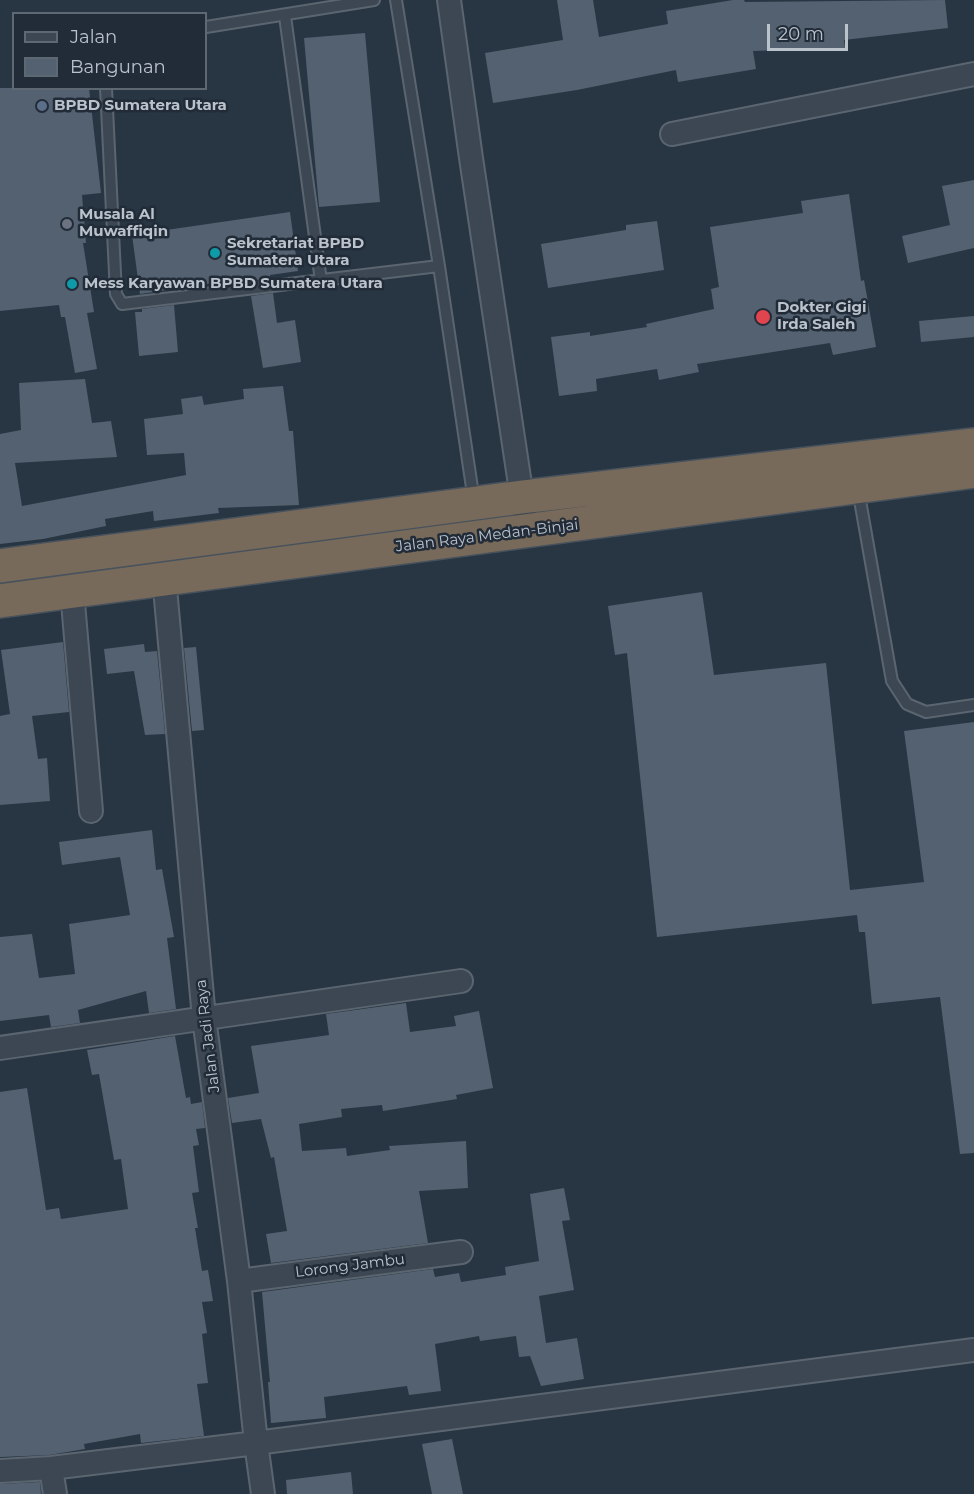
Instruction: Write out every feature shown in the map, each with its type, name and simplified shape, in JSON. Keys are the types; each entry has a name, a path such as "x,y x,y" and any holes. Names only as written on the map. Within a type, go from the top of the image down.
{"highway":[{"name":"Jalan Raya Medan-Binjai","path":"0,566 478,520 527,531 856,473 974,445"},
{"name":"Jalan Raya Medan-Binjai","path":"0,601 164,577 478,520 522,497 856,473 974,471"}],"street":[{"path":"449,0 527,531"},
{"path":"672,134 974,74"},
{"name":"Jalan Jadi Raya","path":"164,577 204,1018 239,1281 263,1494"},
{"path":"72,591 91,811"},
{"path":"0,1048 461,981"},
{"name":"Lorong Jambu","path":"239,1281 461,1252"},
{"path":"0,1472 256,1443 974,1350"},
{"path":"51,1468 55,1494"}],"lane":[{"path":"207,27 374,0"},
{"path":"396,0 440,266 478,520"},
{"path":"285,16 321,281"},
{"path":"106,90 116,294 122,304 440,266"},
{"path":"856,473 892,681 907,704 926,712 974,705"}],"building":[{"path":"557,0 593,0 599,37 668,24 666,11 733,0 744,0 745,2 945,0 948,28 844,40 845,48 753,51 756,69 678,82 676,70 577,90 493,103 485,53 563,40"},
{"path":"365,33 380,202 319,207 304,38"},
{"path":"0,88 89,90 101,193 82,195 86,243 83,243 94,312 87,313 97,369 75,373 65,317 61,317 59,305 0,311"},
{"path":"974,180 974,248 908,263 902,236 950,225 942,186"},
{"path":"849,194 861,281 864,280 876,347 833,355 830,343 697,364 699,372 659,380 657,369 596,379 597,391 559,396 551,337 590,332 590,336 647,327 646,324 714,309 711,289 719,287 710,227 803,213 801,201"},
{"name":"Sekretariat BPBD Sumatera Utara","path":"290,212 298,271 270,275 270,279 249,281 248,278 140,294 132,235"},
{"path":"657,221 664,270 548,288 541,244 626,230 626,225"},
{"path":"273,293 277,323 295,320 301,362 263,368 251,296"},
{"path":"174,305 178,352 139,356 135,312"},
{"path":"974,316 974,337 921,342 919,321"},
{"path":"85,379 92,423 111,421 117,457 15,463 22,506 186,475 184,453 147,455 144,419 183,414 181,399 202,396 204,405 244,399 243,389 283,386 289,431 293,431 299,505 218,508 219,513 154,521 153,511 105,519 106,526 43,539 0,544 0,434 21,430 19,383"},
{"path":"702,592 714,675 826,663 850,890 924,882 904,731 974,722 974,1153 960,1154 940,997 872,1004 865,932 859,932 857,915 657,937 627,653 615,655 608,606"},
{"path":"63,642 69,712 32,716 38,759 47,758 50,801 0,805 0,716 10,714 1,650"},
{"path":"144,644 145,652 157,651 165,734 145,735 134,671 107,674 104,649"},
{"path":"196,647 204,730 192,731 184,648"},
{"path":"152,830 156,870 162,869 174,937 167,938 176,1009 149,1013 146,991 78,1010 80,1023 51,1027 49,1015 0,1021 0,937 32,934 39,978 75,974 69,924 130,915 120,857 62,865 59,842"},
{"path":"406,1003 410,1032 456,1026 454,1016 479,1011 493,1088 456,1095 457,1099 383,1111 382,1105 341,1109 342,1117 299,1124 302,1151 346,1148 347,1156 390,1150 389,1146 466,1141 468,1188 419,1191 428,1243 271,1263 266,1234 287,1231 274,1157 271,1158 261,1119 232,1123 228,1098 259,1093 251,1046 329,1035 326,1014"},
{"path":"175,1036 186,1098 190,1097 191,1104 202,1102 205,1128 196,1129 199,1145 193,1146 199,1192 192,1193 202,1271 208,1270 213,1301 202,1302 207,1333 202,1334 208,1383 197,1384 204,1436 141,1443 140,1434 84,1444 85,1449 49,1455 0,1457 0,1092 27,1088 46,1210 59,1208 61,1219 128,1209 121,1159 114,1160 99,1074 92,1075 87,1050"},
{"path":"564,1188 570,1220 562,1221 574,1290 539,1296 546,1343 577,1338 584,1379 541,1386 530,1356 519,1357 516,1336 480,1341 479,1336 435,1344 441,1391 409,1395 407,1386 324,1397 326,1418 271,1423 268,1382 270,1382 262,1292 433,1269 435,1277 459,1273 461,1282 506,1275 505,1267 539,1261 530,1194"},
{"path":"452,1439 463,1494 432,1494 422,1444"},
{"path":"351,1472 353,1494 287,1494 286,1480"},
{"path":"40,1482 41,1494 0,1494 0,1484"}],"place":[{"name":"BPBD Sumatera Utara","path":"42,106"},
{"name":"Musala Al Muwaffiqin","path":"67,224"},
{"name":"Sekretariat BPBD Sumatera Utara","path":"215,253"},
{"name":"Mess Karyawan BPBD Sumatera Utara","path":"72,284"},
{"name":"Dokter Gigi Irda Saleh","path":"763,317"}]}
